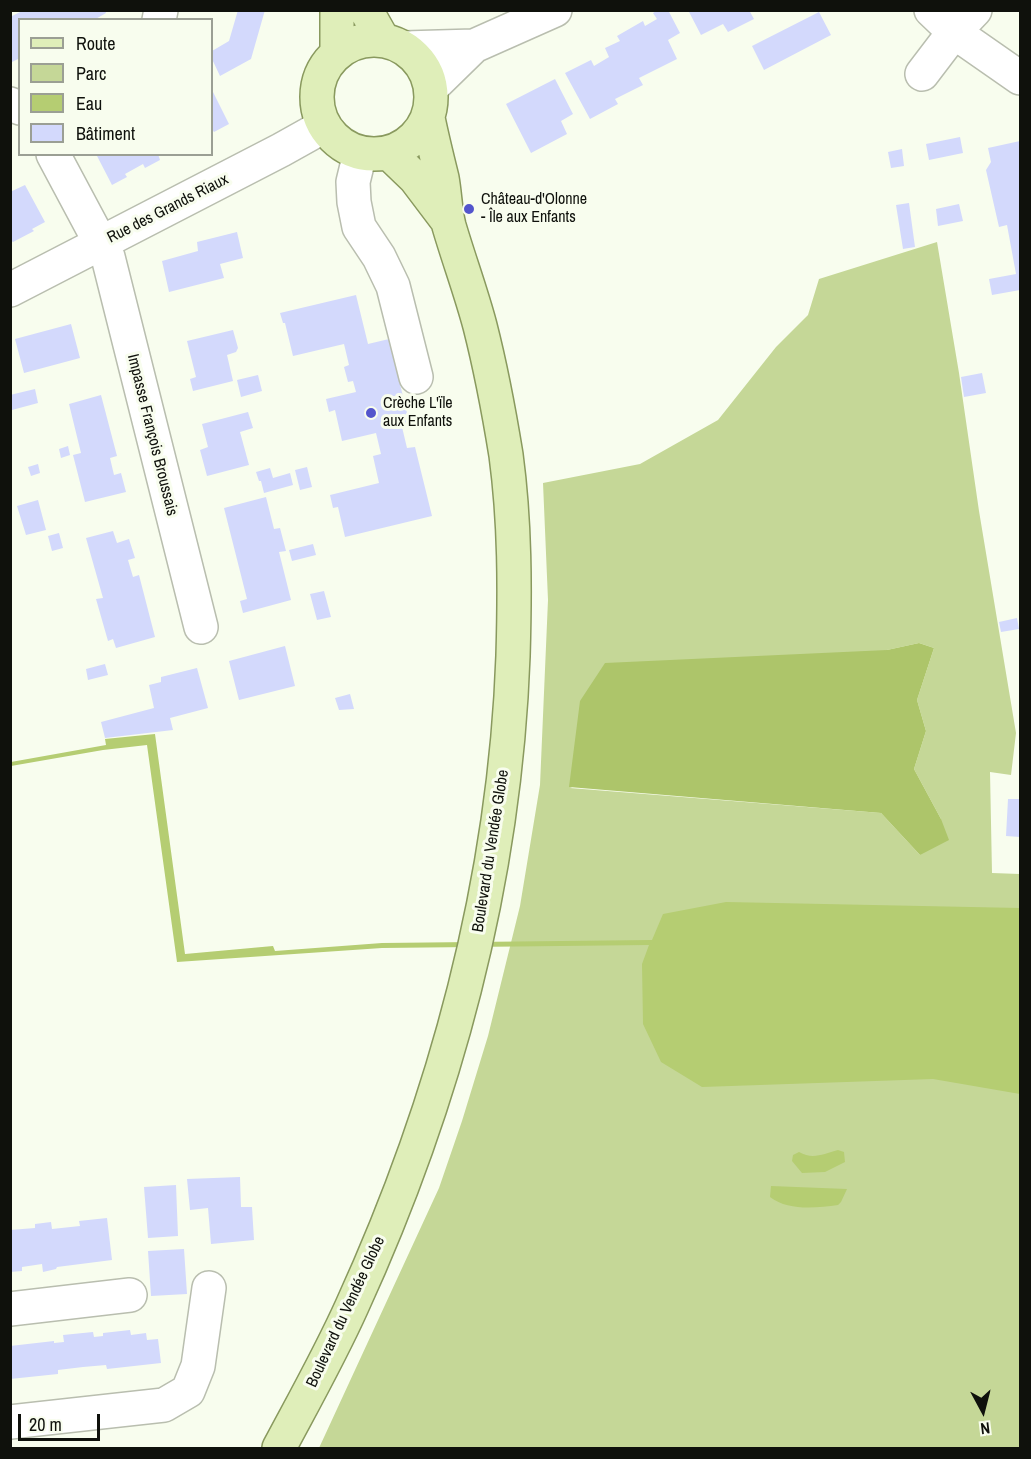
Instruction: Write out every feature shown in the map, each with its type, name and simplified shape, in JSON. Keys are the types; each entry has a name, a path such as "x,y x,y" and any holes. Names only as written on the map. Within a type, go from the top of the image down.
{"main road":[{"path":"337,10 337,52"},
{"path":"366,10 393,44 417,58 426,72 429,103 419,133 405,145 375,153 346,147 333,138 324,126 318,111 316,95 319,79 326,64 337,52 351,44 367,40 393,44"},
{"name":"Boulevard du Vendée Globe","path":"279,1449 351,1308 388,1223 425,1124 470,970 501,796 510,716 514,555 502,431 487,354 447,222 429,103"},
{"name":"Boulevard du Vendée Globe","path":"375,153 415,178 447,222"}],"street":[{"path":"393,44 474,46 555,10"},
{"path":"922,74 953,18 1020,78"},
{"path":"429,103 474,46"},
{"name":"Rue des Grands Riaux","path":"10,290 324,126"},
{"path":"375,153 353,183 354,202 359,227 379,257 393,286 416,377"},
{"name":"Impasse François Broussais","path":"54,156 108,257 201,627"},
{"path":"10,1422 164,1405 188,1391 198,1366 209,1288"},
{"path":"10,1309 130,1295"}],"green space":[{"path":"937,242 1016,733 1011,775 990,772 992,873 1020,874 1020,1448 319,1448 439,1188 488,1036 520,906 540,785 548,600 543,483 640,464 718,420 776,347 808,315 819,279","holes":["919,643 934,648 917,700 926,731 914,769 941,819 920,855 881,813 570,788 887,650"]}],"shaded area":[{"path":"919,643 934,648 917,700 926,731 914,769 941,819 949,840 920,855 881,813 569,787 580,701 605,663 887,650"}],"water":[{"path":"155,734 185,954 273,946 275,951 382,943 652,940 663,914 726,902 1020,908 1020,1094 933,1079 702,1087 661,1062 643,1024 642,964 649,945 382,948 177,962 147,745 11,766 11,762 106,745 105,739"},
{"path":"838,1150 844,1152 845,1162 825,1172 802,1173 792,1161 793,1155 799,1152 814,1156"},
{"path":"771,1186 847,1189 838,1205 802,1207 785,1205 770,1197"}],"building":[{"path":"24,10 105,10 106,13 97,18 18,18 18,59 10,63 10,17"},
{"path":"238,10 265,10 251,59 220,76 213,61 213,50 229,41"},
{"path":"658,10 668,10 680,33 668,40 677,59 639,78 643,85 615,99 618,104 590,119 565,73 591,60 594,66 609,57 605,48 620,41 617,36 643,21 645,26 657,19 653,13"},
{"path":"688,10 749,10 754,19 728,32 723,24 701,35"},
{"path":"819,12 831,35 764,70 752,46"},
{"path":"555,79 573,114 561,121 567,134 531,153 506,104"},
{"path":"213,92 229,124 213,130"},
{"path":"960,137 963,153 929,160 926,144"},
{"path":"1020,141 1020,290 992,295 989,279 1016,274 1007,225 999,227 986,170 991,162 988,148"},
{"path":"902,149 904,166 891,168 888,152"},
{"path":"97,156 159,156 160,160 145,168 143,164 125,174 127,177 112,185"},
{"path":"25,185 45,222 32,229 34,231 13,242 10,240 10,192"},
{"path":"909,203 915,247 903,249 896,205"},
{"path":"959,204 963,221 938,226 936,209"},
{"path":"237,232 243,258 220,264 224,278 169,292 162,261 198,251 197,242"},
{"path":"356,295 368,344 389,339 410,425 402,427 407,448 415,447 432,516 345,537 338,507 333,508 330,495 379,483 373,456 381,454 376,433 342,441 335,410 329,412 326,399 356,392 353,381 348,382 344,367 349,365 344,344 293,356 285,323 280,313"},
{"path":"71,324 80,358 24,373 15,339"},
{"path":"233,330 238,348 236,352 227,355 233,381 193,391 190,379 196,377 187,341"},
{"path":"982,373 986,393 964,397 961,377"},
{"path":"258,375 262,391 241,397 237,380"},
{"path":"35,389 38,403 12,410 10,395"},
{"path":"101,395 117,456 110,458 114,475 121,473 126,492 85,502 73,455 81,453 69,404"},
{"path":"248,412 253,428 240,432 249,465 207,476 200,450 208,447 202,424"},
{"path":"68,446 70,455 61,458 59,449"},
{"path":"38,464 40,473 31,476 28,467"},
{"path":"307,467 312,487 300,490 295,470"},
{"path":"270,468 273,478 290,473 293,485 264,493 256,472"},
{"path":"266,497 274,529 280,528 286,551 279,552 291,600 243,613 240,601 247,599 224,508"},
{"path":"38,500 46,530 26,535 17,506"},
{"path":"113,531 117,543 129,539 135,558 128,560 133,577 139,575 155,637 116,648 113,639 108,641 96,599 103,598 86,538"},
{"path":"59,533 63,548 52,551 48,536"},
{"path":"313,544 316,555 292,561 289,550"},
{"path":"324,591 331,617 317,620 310,594"},
{"path":"1017,618 1019,629 1001,632 999,622"},
{"path":"285,646 295,686 239,700 229,661"},
{"path":"105,664 108,675 88,680 86,669"},
{"path":"197,668 208,708 170,718 173,730 105,738 101,722 154,708 149,685 161,682 161,677"},
{"path":"350,694 354,709 339,710 335,698"},
{"path":"1008,799 1020,799 1020,837 1006,836"},
{"path":"240,1177 241,1207 252,1207 254,1240 211,1244 208,1208 190,1210 187,1179"},
{"path":"176,1185 178,1236 148,1238 144,1187"},
{"path":"107,1218 112,1260 57,1267 43,1272 42,1264 22,1267 22,1271 10,1272 10,1230 35,1228 35,1224 51,1222 52,1229 80,1226 79,1221"},
{"path":"184,1249 187,1294 151,1296 148,1251"},
{"path":"130,1330 131,1335 146,1333 147,1340 158,1339 161,1363 107,1369 106,1365 83,1367 58,1370 58,1374 10,1379 10,1346 64,1342 63,1335 93,1332 94,1337 103,1336 103,1333"}],"place":[{"name":"Château-d'Olonne - Île aux Enfants","path":"469,209"},
{"name":"Crèche L'ïle aux Enfants","path":"371,413"}]}
